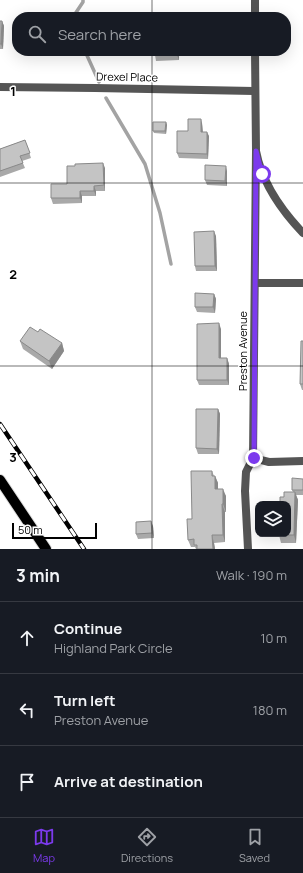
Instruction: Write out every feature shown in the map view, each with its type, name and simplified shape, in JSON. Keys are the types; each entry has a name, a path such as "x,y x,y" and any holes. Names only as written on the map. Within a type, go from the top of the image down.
{"main road":[{"path":"0,480 46,549"}],"street":[{"path":"255,0 255,12"},
{"path":"254,56 256,151 260,168 268,186 286,214 303,233"},
{"name":"Drexel Place","path":"0,88 254,91"},
{"name":"Preston Avenue","path":"248,549 246,472 254,458 256,151"},
{"path":"255,283 303,283"},
{"path":"254,458 270,462 303,462"}],"building":[{"path":"0,21 2,21 1,44 0,44"},
{"path":"188,119 201,119 201,132 207,132 207,154 177,153 177,131 188,131"},
{"path":"153,122 166,122 165,131 153,131"},
{"path":"25,140 30,153 20,156 23,163 0,171 0,149"},
{"path":"103,163 104,185 94,186 94,191 80,191 80,198 51,198 51,184 67,184 67,166 75,166 75,164"},
{"path":"205,165 226,166 225,181 205,180"},
{"path":"214,231 215,266 195,266 194,232"},
{"path":"195,293 214,294 213,307 195,307"},
{"path":"219,323 219,358 227,358 227,380 197,380 197,324"},
{"path":"30,327 38,332 40,329 62,343 49,361 20,341"},
{"path":"301,341 303,341 303,384 300,384"},
{"path":"196,409 218,409 217,449 196,448"},
{"path":"191,471 212,471 212,476 215,476 215,489 223,489 223,535 212,535 213,549 197,549 197,545 194,545 194,539 188,540 187,519 192,519"},
{"path":"292,478 303,479 303,490 292,490"},
{"path":"284,492 295,492 294,535 291,535 291,501 280,501 280,497 284,497"},
{"path":"151,521 152,533 136,534 136,522"}],"waterway":[{"path":"76,12 83,0"},
{"path":"87,56 99,82"},
{"path":"106,98 145,164 160,213 171,264"}],"railway":[{"path":"0,424 84,549"}],"route":[{"path":"254,458 256,151 262,174"}]}
